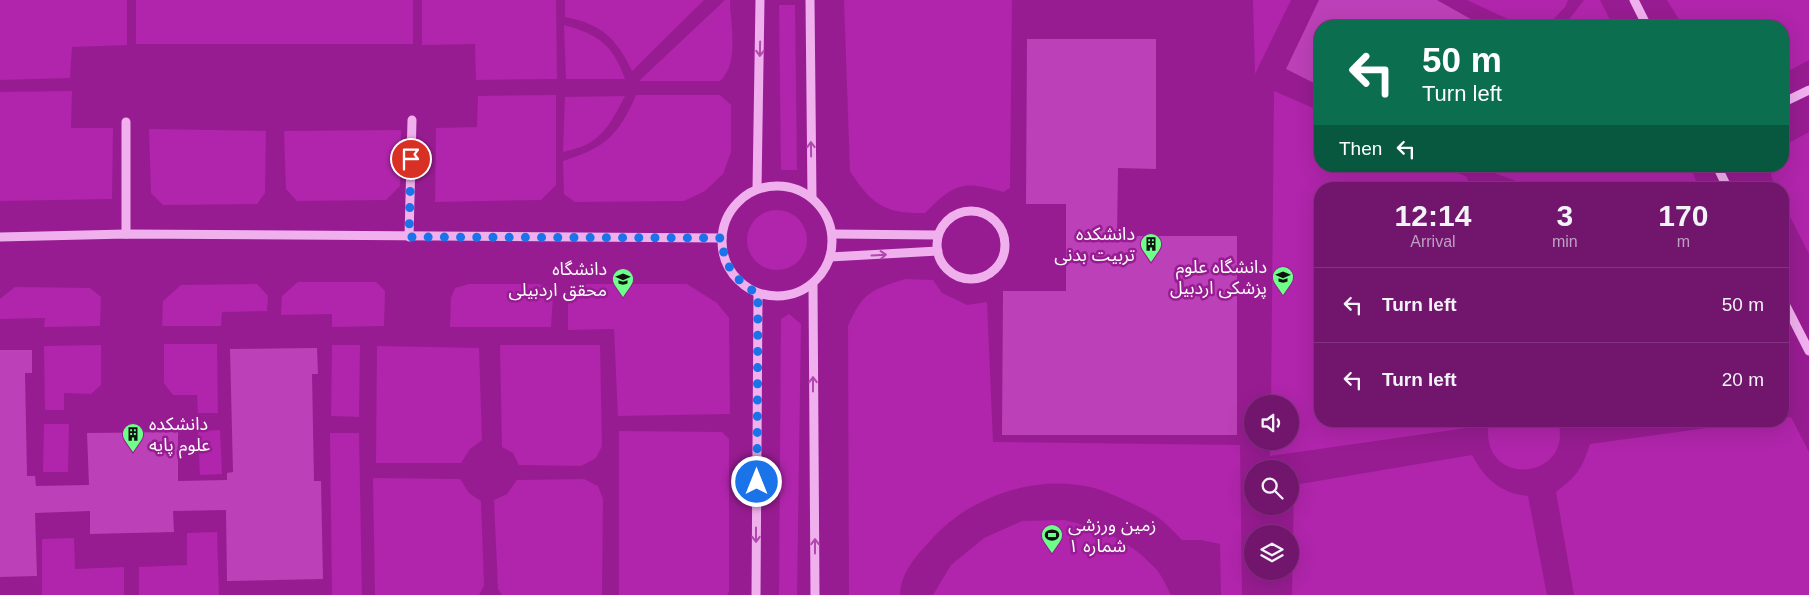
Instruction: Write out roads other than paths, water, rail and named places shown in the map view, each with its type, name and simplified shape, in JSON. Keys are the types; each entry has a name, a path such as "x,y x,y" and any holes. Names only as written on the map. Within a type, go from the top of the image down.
{"street":[{"path":"757,189 760,0"},
{"path":"810,0 812,198"},
{"path":"1634,0 1644,20"},
{"path":"1789,100 1809,90"},
{"path":"409,237 412,120"},
{"path":"126,122 126,234"},
{"path":"776,185 795,188 812,198 823,210 832,234 830,257 823,272 812,284 796,294 777,297 758,294 742,284 729,269 723,251 722,238 729,214 741,199 757,189 776,185"},
{"path":"973,211 983,213 993,219 1004,238 1005,249 1002,260 996,270 975,280 964,279 953,274 944,267 938,252 938,235 944,225 951,217 973,211"},
{"path":"0,237 126,234 722,238"},
{"path":"832,234 938,235"},
{"path":"830,257 938,252"},
{"path":"812,284 815,595"},
{"path":"756,595 758,294"},
{"path":"1789,312 1809,351"}],"place":[{"name":"دانشکده تربیت بدنی","path":"1151,263"},
{"name":"دانشگاه علوم پزشکی اردبیل","path":"1283,296"},
{"name":"دانشگاه محقق اردبیلی","path":"623,298"},
{"name":"دانشکده علوم پایه","path":"133,453"},
{"name":"زمین ورزشی شماره ۱","path":"1052,554"}]}
